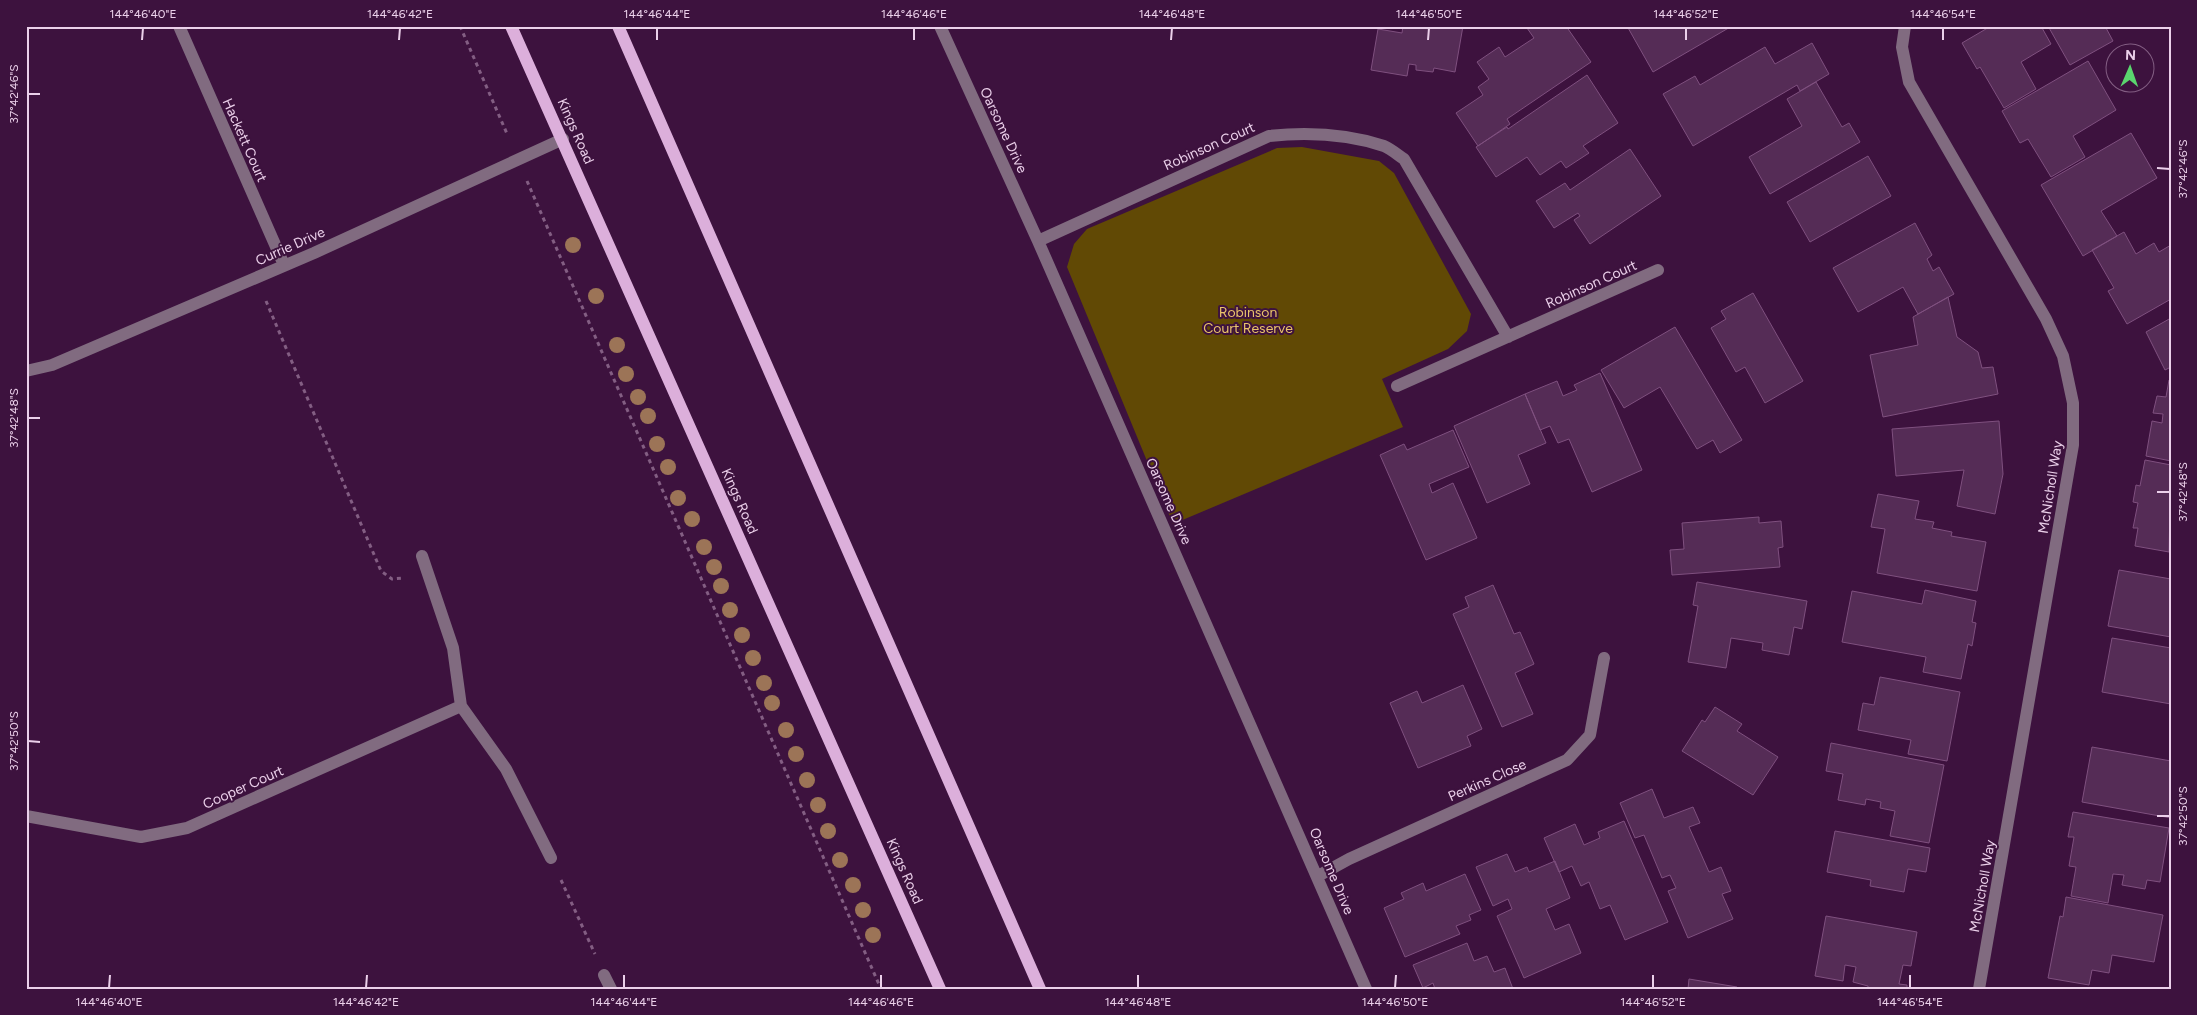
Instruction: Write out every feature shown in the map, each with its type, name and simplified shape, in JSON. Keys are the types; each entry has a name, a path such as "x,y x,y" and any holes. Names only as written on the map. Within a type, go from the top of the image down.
{"main road":[{"name":"Kings Road","path":"512,26 940,989"},
{"path":"618,26 1040,989"}],"street":[{"name":"Hackett Court","path":"180,26 284,266"},
{"name":"Oarsome Drive","path":"940,26 1038,240 1366,989"},
{"name":"McNicholl Way","path":"1905,26 1902,47 1909,82 2046,319 2062,356 2073,403 2073,444 1979,989"},
{"name":"Robinson Court","path":"1038,240 1269,136 1296,133 1327,134 1386,147 1404,160 1508,337"},
{"name":"Currie Drive","path":"26,371 52,365 284,266 563,139"},
{"name":"Robinson Court","path":"1397,386 1658,270"},
{"path":"422,556 426,575 453,648 461,706 506,769 551,858"},
{"name":"Perkins Close","path":"1318,876 1349,859 1567,760 1590,735 1604,658"},
{"name":"Cooper Court","path":"26,816 141,837 188,828 461,706"},
{"path":"604,975 611,989"}],"path":[{"path":"460,26 881,989"},
{"path":"256,278 381,571 392,579 426,575"},
{"path":"551,858 604,975"}],"green space":[{"name":"Robinson Court Reserve","path":"1302,147 1379,161 1394,173 1471,314 1467,331 1448,349 1382,379 1403,427 1173,524 1067,267 1074,244 1087,229 1277,148"}],"building":[{"path":"1403,26 1463,26 1455,72 1434,68 1433,72 1416,70 1416,65 1409,64 1407,76 1371,70 1378,29 1402,33"},
{"path":"1529,26 1566,26 1591,62 1507,119 1510,124 1478,146 1456,113 1483,95 1478,87 1489,79 1477,62 1499,47 1505,57 1534,38 1527,28"},
{"path":"1627,26 1732,26 1653,72"},
{"path":"1991,26 2041,26 2051,44 2021,62 2036,89 2004,108 1980,67 1977,69 1962,43"},
{"path":"2048,26 2105,26 2113,41 2104,42 2104,46 2070,65"},
{"path":"1812,43 1829,74 1800,91 1797,85 1693,146 1663,94 1695,76 1700,85 1765,47 1775,64"},
{"path":"2088,61 2116,110 2073,136 2085,157 2051,177 2028,139 2020,143 2002,111"},
{"path":"1587,75 1618,123 1583,146 1589,153 1566,168 1561,161 1540,175 1527,157 1496,177 1476,147 1507,127 1508,129"},
{"path":"1816,82 1842,127 1849,123 1860,142 1770,194 1749,157 1802,126 1787,99"},
{"path":"2131,133 2157,178 2101,211 2117,236 2083,256 2041,185"},
{"path":"1630,149 1661,196 1590,244 1574,220 1580,216 1578,213 1554,228 1536,201 1565,183 1570,190"},
{"path":"1868,156 1891,196 1810,242 1787,202"},
{"path":"1915,223 1932,255 1927,259 1933,271 1939,267 1954,294 1918,314 1903,287 1858,312 1833,268"},
{"path":"2124,232 2136,254 2154,243 2159,252 2171,245 2171,299 2127,324 2108,291 2114,288 2092,250"},
{"path":"1753,293 1803,381 1765,403 1745,367 1736,372 1711,328 1726,319 1721,311"},
{"path":"1948,297 1957,337 1978,352 1982,368 1993,367 1998,394 1883,417 1870,355 1918,345 1913,317"},
{"path":"2171,318 2171,367 2165,370 2146,332"},
{"path":"1675,327 1742,440 1720,453 1713,440 1697,449 1660,387 1624,408 1601,370"},
{"path":"1600,373 1642,470 1592,492 1569,439 1558,443 1550,426 1540,430 1525,394 1557,381 1563,396 1577,390 1574,385"},
{"path":"2169,380 2171,380 2171,461 2146,456 2152,421 2162,423 2163,414 2153,413 2157,396 2166,397"},
{"path":"1525,394 1546,443 1518,455 1530,484 1487,503 1454,426"},
{"path":"1999,421 2003,474 1995,514 1957,506 1964,470 1896,476 1892,429"},
{"path":"1453,430 1469,467 1429,484 1432,493 1453,483 1477,538 1426,560 1380,455 1404,444 1407,450"},
{"path":"2145,460 2171,465 2169,552 2135,546 2138,528 2133,528 2138,503 2133,502 2136,485 2140,486"},
{"path":"1878,494 1919,501 1915,519 1934,522 1932,528 1952,532 1951,536 1986,542 1977,591 1877,573 1885,529 1871,527"},
{"path":"1759,517 1759,523 1781,521 1783,547 1778,548 1780,567 1672,575 1670,550 1684,549 1682,523"},
{"path":"2119,570 2171,579 2171,637 2108,626"},
{"path":"1697,582 1807,601 1802,629 1794,627 1789,655 1762,650 1763,643 1731,638 1726,668 1688,662 1698,606 1693,605"},
{"path":"1493,585 1514,634 1520,632 1534,664 1515,673 1533,714 1502,727 1453,614 1469,607 1465,597"},
{"path":"1925,590 1976,601 1972,622 1976,623 1972,646 1968,644 1961,679 1923,672 1926,657 1842,642 1852,591 1922,604"},
{"path":"2112,638 2171,648 2171,704 2102,692"},
{"path":"1880,677 1960,692 1947,761 1908,754 1911,740 1858,730 1863,703 1874,705"},
{"path":"1463,685 1482,729 1467,736 1471,746 1418,768 1390,703 1417,691 1422,703"},
{"path":"1715,707 1742,724 1737,731 1778,757 1753,795 1682,751 1702,720 1705,722"},
{"path":"1831,743 1944,765 1929,843 1890,836 1895,811 1880,808 1881,802 1866,799 1865,805 1838,800 1843,774 1826,771"},
{"path":"2092,747 2171,761 2171,818 2082,802"},
{"path":"1652,789 1664,818 1693,807 1700,823 1689,827 1709,872 1721,867 1731,891 1722,894 1733,919 1688,938 1668,891 1676,888 1670,875 1662,878 1644,835 1635,838 1620,803"},
{"path":"2073,812 2169,828 2160,882 2147,880 2145,889 2122,885 2124,875 2113,874 2108,903 2071,896 2076,867 2069,866 2074,837 2068,837"},
{"path":"1624,821 1668,922 1625,940 1610,905 1600,909 1589,882 1581,886 1572,866 1559,872 1544,838 1575,824 1584,845 1600,838 1598,832"},
{"path":"1835,831 1930,848 1926,872 1908,869 1904,892 1870,886 1871,880 1827,872"},
{"path":"1507,854 1515,872 1527,867 1529,872 1555,861 1570,898 1546,909 1555,930 1569,924 1581,953 1524,978 1497,916 1512,909 1508,899 1493,906 1476,867"},
{"path":"1465,874 1481,910 1469,915 1471,920 1456,926 1460,934 1405,957 1384,908 1404,899 1401,893 1423,883 1426,891"},
{"path":"2066,897 2163,915 2154,962 2112,955 2109,973 2092,970 2089,985 2048,978 2060,916 2063,917"},
{"path":"1826,916 1917,932 1911,966 1903,965 1899,984 1907,985 1907,989 1868,989 1868,986 1853,982 1856,967 1845,965 1843,981 1815,976"},
{"path":"1467,943 1474,961 1487,956 1494,972 1505,968 1513,989 1435,989 1433,983 1423,988 1413,965"},
{"path":"1689,979 1737,987 1736,989 1688,989"}]}
